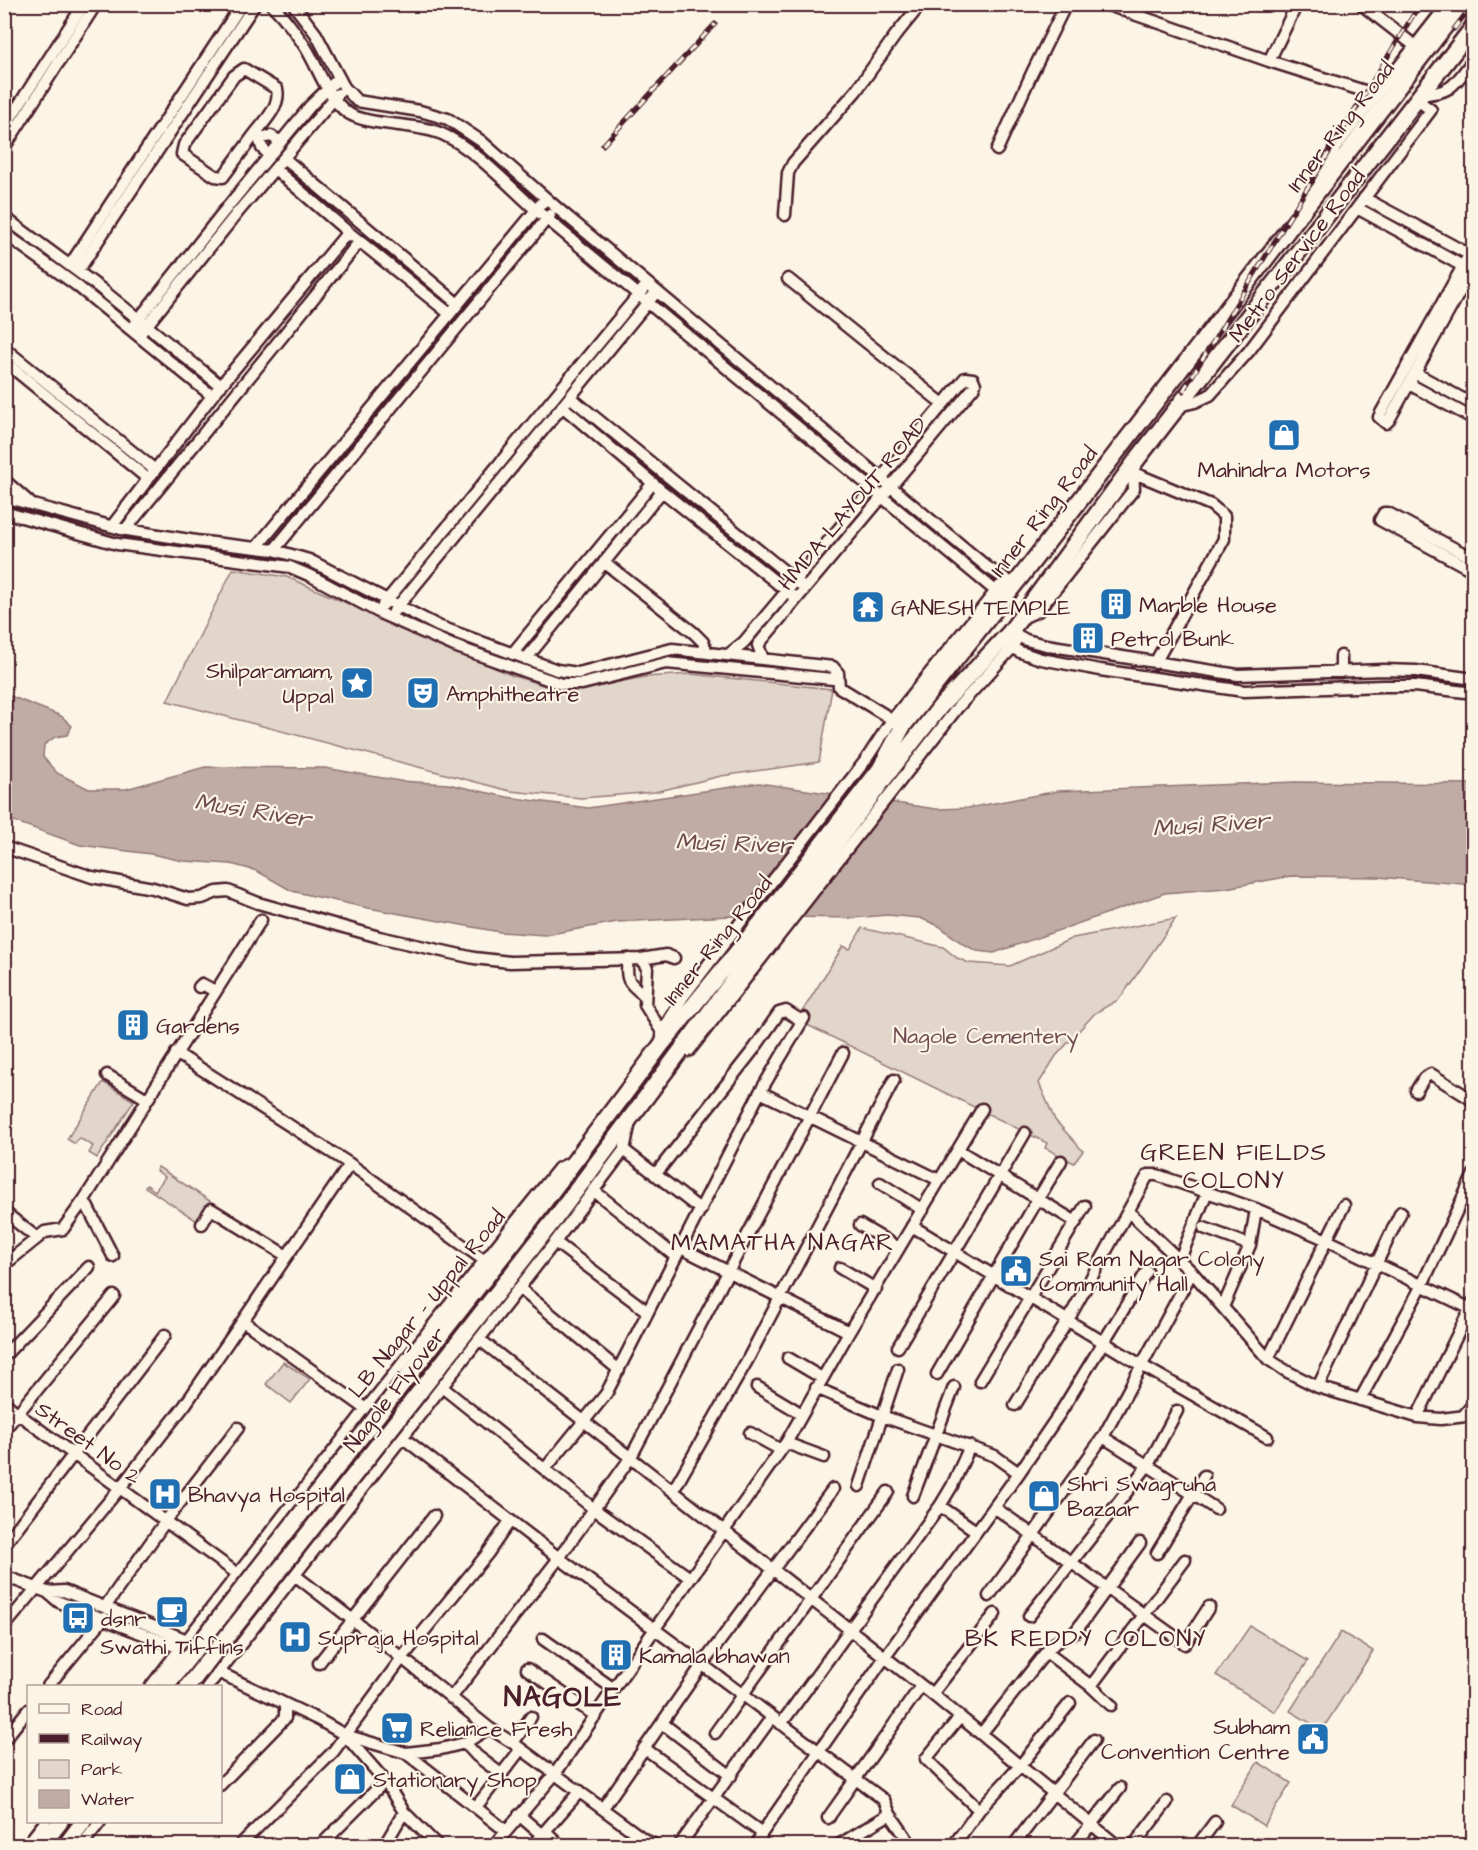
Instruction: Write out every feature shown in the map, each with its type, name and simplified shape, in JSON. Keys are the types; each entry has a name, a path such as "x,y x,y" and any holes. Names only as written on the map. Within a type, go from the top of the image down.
{"highway":[{"name":"Inner Ring Road","path":"575,1161 662,1038 766,927 840,807 880,769 898,723 1279,243 1462,4"},
{"name":"Inner Ring Road","path":"632,1115 766,927 940,706 1012,635 1178,406 1473,26"},
{"path":"1293,224 1310,237"},
{"path":"1279,243 1295,256"},
{"name":"Nagole Flyover","path":"189,1685 549,1227 632,1115"},
{"name":"Nagole Flyover","path":"167,1685 575,1161"},
{"path":"41,1845 58,1823"},
{"path":"65,1845 82,1823"}],"street":[{"path":"4,128 84,4"},
{"path":"4,148 96,4"},
{"path":"74,268 242,4"},
{"path":"74,268 255,4"},
{"path":"271,4 306,47 331,94 349,114 365,119 431,130 442,134 470,152 535,209 1000,595"},
{"path":"293,4 316,34 342,82 357,101 420,111 448,119 481,141 557,208 987,567 1010,582"},
{"path":"785,214 788,173 793,163 856,91 894,36 921,4"},
{"path":"997,150 1066,4"},
{"path":"1106,4 1269,61 1377,95"},
{"path":"1269,61 1297,4"},
{"path":"1361,4 1415,46"},
{"path":"1313,198 1335,148 1448,4"},
{"path":"1419,97 1450,89 1473,59"},
{"path":"256,137 277,104 278,92 277,89 244,69 234,76 184,145 182,154 215,176 223,177 256,137 271,136 281,142"},
{"path":"138,327 285,159 342,82"},
{"path":"138,327 311,105 331,94"},
{"name":"Metro Service Road","path":"1178,406 1210,395 1249,351 1431,110 1419,97"},
{"path":"256,137 262,148 270,155"},
{"path":"285,159 459,303"},
{"path":"275,169 360,242 450,314"},
{"path":"256,548 546,198"},
{"path":"1364,198 1471,256 1470,269 1415,374 1389,420 1386,423 1381,421 1379,417 1381,412 1470,269"},
{"path":"274,550 557,208"},
{"path":"1357,208 1470,269"},
{"path":"4,217 74,268 212,396"},
{"path":"112,526 212,396 348,232"},
{"path":"4,233 221,386"},
{"path":"125,530 360,242"},
{"path":"788,279 953,411"},
{"path":"377,612 647,283"},
{"path":"388,618 656,291"},
{"path":"4,348 151,475"},
{"path":"4,361 151,475 171,474"},
{"path":"1415,374 1473,405"},
{"name":"HMDA LAYOUT ROAD","path":"763,659 758,645 975,384 973,379 965,378 943,404"},
{"path":"1409,384 1473,419"},
{"path":"570,397 806,589"},
{"path":"728,655 744,642 943,404"},
{"path":"562,406 666,494 797,599"},
{"path":"193,422 194,446"},
{"path":"179,440 180,464"},
{"path":"1134,469 1211,505 1224,516 1224,539 1155,663"},
{"path":"4,480 29,502"},
{"path":"512,654 653,483"},
{"path":"526,659 604,562 666,494 678,486"},
{"path":"7,496 65,515 125,530 274,550 309,560 438,626 557,670 578,673 672,649 833,667 838,673 839,687 898,723"},
{"path":"4,512 117,544 290,567 388,618 454,646 561,684 582,684 666,663 833,679 838,673"},
{"path":"1473,559 1388,513 1384,513 1380,520 1473,571"},
{"path":"604,562 694,633 703,642 707,652"},
{"path":"539,621 548,631"},
{"path":"1012,635 1046,645 1252,676 1416,671 1473,679"},
{"path":"1012,635 1041,658 1100,670 1244,691 1414,686 1473,693"},
{"path":"646,1095 664,1082 742,985 816,886 1012,635"},
{"path":"654,652 666,663"},
{"path":"1341,656 1341,672"},
{"path":"662,1038 683,997 840,807"},
{"path":"4,847 92,877 153,888 188,899 228,891 258,903 379,937 474,958 510,962 641,959 666,955 674,958"},
{"path":"4,1265 45,1232 63,1228 84,1200 147,1100 164,1066 176,1053 261,920"},
{"path":"628,959 626,973 631,984 644,995"},
{"path":"641,959 647,968 645,1005 662,1038"},
{"path":"199,987 202,984 215,991"},
{"path":"545,1469 606,1394 760,1092 803,1020 786,1011 779,1013 754,1049 655,1175"},
{"path":"176,1053 350,1164 485,1261"},
{"path":"451,1698 559,1558 631,1457 843,1053"},
{"path":"1416,1091 1425,1078 1431,1074 1473,1101"},
{"path":"107,1075 147,1100"},
{"path":"673,1491 748,1359 894,1080"},
{"path":"760,1092 939,1180"},
{"path":"494,1845 555,1774 783,1447 982,1109"},
{"path":"209,1685 296,1576 624,1150 632,1115"},
{"path":"898,1347 1001,1176 1024,1133"},
{"path":"624,1150 701,1210"},
{"path":"958,1150 1076,1222"},
{"name":"LB Nagar - Uppal Road","path":"152,1685 366,1408 559,1168 575,1161"},
{"path":"937,1374 1061,1161"},
{"path":"4,1627 43,1590 185,1405 350,1164"},
{"path":"1359,1400 1422,1286 1473,1174"},
{"path":"1015,1405 1068,1320 1148,1175 1157,1175 1256,1209 1422,1286 1471,1304 1417,1417"},
{"path":"880,1184 923,1210"},
{"path":"593,1190 679,1252 729,1271 849,1332"},
{"path":"1180,1259 1207,1192"},
{"path":"84,1200 113,1257"},
{"path":"1268,1359 1344,1205"},
{"path":"980,1381 1085,1206"},
{"path":"202,1224 211,1209 287,1256"},
{"path":"1223,1308 1250,1245 1256,1209"},
{"path":"4,1212 37,1238"},
{"path":"1129,1212 1180,1259 1268,1359 1318,1387 1417,1417 1441,1419 1469,1415 1473,1402"},
{"path":"1318,1387 1401,1212"},
{"path":"860,1225 899,1248"},
{"path":"912,1226 1142,1365 1267,1437"},
{"path":"1204,1228 1250,1245"},
{"path":"555,1242 648,1312"},
{"path":"4,1356 89,1267"},
{"path":"840,1268 876,1289"},
{"path":"756,1845 762,1833 885,1657 1060,1413 1147,1271"},
{"path":"989,1596 1103,1437 1192,1272"},
{"path":"519,1288 619,1370"},
{"path":"4,1430 114,1296"},
{"path":"243,1321 366,1408"},
{"path":"4,1545 165,1335"},
{"path":"479,1339 932,1694 1118,1845"},
{"path":"788,1358 819,1383 882,1416 995,1456 1019,1473"},
{"path":"859,1486 898,1369"},
{"path":"442,1387 594,1509 690,1578"},
{"path":"757,1387 802,1414"},
{"path":"913,1496 954,1387"},
{"name":"Street No 2","path":"4,1402 239,1575"},
{"path":"1029,1616 1148,1465 1177,1411"},
{"path":"105,1607 165,1522 238,1428"},
{"path":"750,1433 783,1447 824,1457"},
{"path":"402,1437 654,1630 884,1800 890,1814 912,1845"},
{"path":"1103,1437 1216,1509"},
{"path":"679,1845 714,1797 849,1630 940,1506 970,1446"},
{"path":"328,1459 365,1485"},
{"path":"1157,1553 1204,1476"},
{"path":"603,1808 702,1665 834,1489"},
{"path":"716,1733 888,1492"},
{"path":"940,1506 976,1531"},
{"path":"994,1507 1185,1644 1209,1607"},
{"path":"319,1663 434,1516"},
{"path":"239,1845 333,1752 402,1658 488,1553 510,1521"},
{"path":"981,1734 1046,1652 1055,1643 1076,1631 1140,1542"},
{"path":"1091,1686 1185,1560"},
{"path":"4,1576 43,1590 64,1591 105,1607 181,1646"},
{"path":"296,1576 489,1728 645,1839 657,1845"},
{"path":"43,1590 59,1602 181,1646"},
{"path":"932,1694 995,1614"},
{"path":"49,1685 104,1618"},
{"path":"543,1639 614,1689"},
{"path":"1046,1652 1091,1686 1111,1705"},
{"path":"527,1669 596,1716"},
{"path":"220,1673 319,1720 345,1735 406,1753 506,1831"},
{"path":"828,1818 921,1686"},
{"path":"953,1845 1070,1703"},
{"path":"222,1783 285,1718 285,1705"},
{"path":"7,1733 27,1711"},
{"path":"476,1807 501,1774 531,1717"},
{"path":"960,1717 926,1759 980,1810"},
{"path":"662,1723 731,1776"},
{"path":"406,1753 441,1749 465,1743 489,1728"},
{"path":"345,1735 385,1781 404,1812 438,1845"},
{"path":"1013,1845 1094,1740"},
{"path":"465,1743 477,1756 501,1774"},
{"path":"644,1748 762,1833"},
{"path":"320,1845 385,1781"},
{"path":"1074,1845 1120,1788"},
{"path":"532,1845 580,1791"},
{"path":"1133,1845 1167,1802"},
{"path":"384,1845 404,1812"},
{"path":"837,1845 890,1814"},
{"path":"519,1815 561,1845"},
{"path":"1197,1845 1215,1822"},
{"path":"26,1845 43,1823"},
{"path":"81,1845 98,1823"}],"green space":[{"name":"Shilparamam, Uppal","path":"233,569 287,577 511,675 565,692 645,677 691,674 832,689 819,762 721,776 655,792 581,798 510,791 167,701"},
{"name":"Nagole Cementery","path":"1176,918 1124,993 1118,1000 1095,1013 1056,1056 1039,1083 1055,1120 1083,1151 1074,1163 1045,1148 1047,1143 797,1020 843,946 850,949 862,928 943,947 957,958 969,963 1010,966 1073,938"},
{"path":"103,1082 134,1101 97,1158 89,1153 93,1146 79,1138 75,1144 67,1139"},
{"path":"158,1167 210,1201 197,1221 145,1187 147,1185 155,1191 165,1177 156,1170"},
{"path":"283,1362 310,1379 291,1403 266,1384"},
{"path":"1250,1626 1308,1661 1275,1712 1216,1675"},
{"path":"1341,1632 1373,1651 1322,1730 1290,1711"},
{"path":"1258,1762 1291,1783 1264,1826 1231,1805"}],"water":[{"name":"Musi River","path":"5,694 61,716 72,726 67,735 55,737 44,745 43,757 57,773 89,789 126,789 205,767 325,768 400,781 448,784 507,797 588,808 759,783 936,809 968,808 1058,791 1295,782 1473,784 1474,885 1377,877 1291,876 1226,888 1165,893 994,953 977,951 963,944 939,926 920,918 887,915 853,918 730,916 617,922 545,935 500,932 368,908 292,891 257,871 231,864 183,861 151,854 80,845 5,818"}],"railway":[{"path":"1183,391 1420,4"},
{"path":"1454,29 1473,4"},
{"path":"603,145 715,24"}],"place":[{"name":"Mahindra Motors","path":"1284,435"},
{"name":"Marble House","path":"1116,604"},
{"name":"GANESH TEMPLE","path":"868,607"},
{"name":"Petrol Bunk","path":"1088,638"},
{"name":"Shilparamam, Uppal","path":"357,683"},
{"name":"Amphitheatre","path":"423,693"},
{"name":"Gardens","path":"133,1025"},
{"name":"Sai Ram Nagar Colony Community Hall","path":"1016,1271"},
{"name":"Bhavya Hospital","path":"165,1494"},
{"name":"Shri Swagruha Bazaar","path":"1044,1496"},
{"name":"Swathi Tiffins","path":"172,1612"},
{"name":"dsnr","path":"78,1618"},
{"name":"Supraja Hospital","path":"295,1637"},
{"name":"Kamala bhawan","path":"616,1655"},
{"name":"Reliance Fresh","path":"397,1728"},
{"name":"Subham Convention Centre","path":"1313,1739"},
{"name":"Stationary Shop","path":"350,1779"}],"district":[{"name":"GREEN FIELDS COLONY","path":"1234,1166"},
{"name":"MAMATHA NAGAR","path":"783,1242"},
{"name":"BK REDDY COLONY","path":"1086,1638"},
{"name":"NAGOLE","path":"563,1696"}]}
